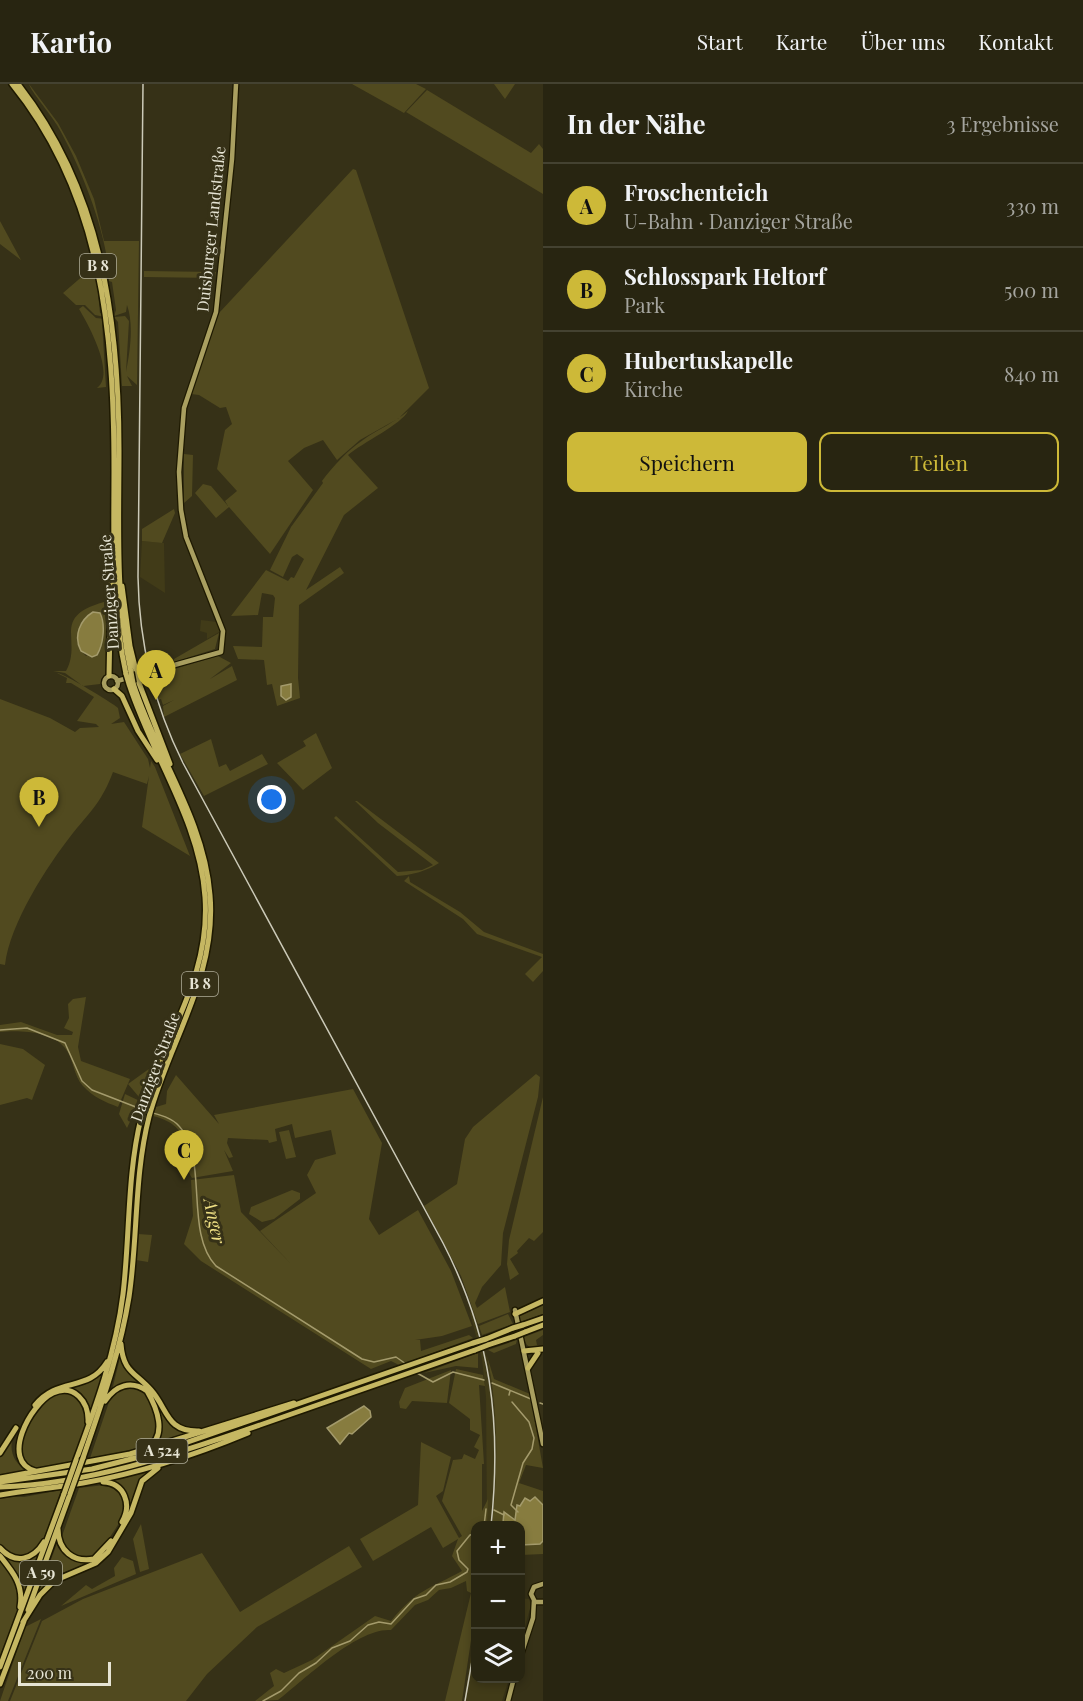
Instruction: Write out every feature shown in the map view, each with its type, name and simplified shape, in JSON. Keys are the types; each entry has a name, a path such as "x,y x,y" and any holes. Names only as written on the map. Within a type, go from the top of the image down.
{"highway":[{"name":"Danziger Straße","path":"12,84 45,131 69,175 86,221 99,272 112,366 116,567 128,673 140,716 185,814 200,861 205,895 206,926 201,961 194,985 147,1098 134,1150 129,1271"},
{"name":"Danziger Straße","path":"18,84 50,129 73,172 93,227 104,271 113,327 118,394 116,567"},
{"path":"109,676 111,573 116,567"},
{"path":"116,567 137,676 145,703 178,787"},
{"name":"Danziger Straße","path":"129,1271 138,1184 149,1117 196,995 205,963 211,926 205,860 195,824 131,684"},
{"path":"114,689 122,696 143,740 166,774"},
{"name":"A 59","path":"0,1684 50,1533 98,1416 121,1336 129,1271"},
{"name":"A 59","path":"80,1459 111,1356 129,1271"},
{"path":"515,1312 543,1300"},
{"name":"A 524","path":"487,1342 543,1318"},
{"name":"A 524","path":"0,1480 66,1474 124,1462 412,1364 543,1325"},
{"path":"121,1336 122,1352 127,1368 151,1390 171,1422 186,1430 212,1428"},
{"name":"A 524","path":"0,1487 53,1483 126,1468 419,1370 474,1346"},
{"path":"524,1353 541,1351"},
{"path":"528,1368 541,1351"},
{"path":"0,1453 13,1432 48,1391 94,1377 111,1356"},
{"path":"98,1416 112,1391 120,1386 135,1385 147,1391 157,1415 158,1434 151,1446 130,1454"},
{"path":"43,1472 25,1469 15,1457 13,1444 16,1432 47,1396 62,1391 79,1396 87,1407 87,1432"},
{"path":"0,1480 130,1454 271,1408 319,1397"},
{"path":"86,1483 167,1463 237,1438 275,1420"},
{"path":"20,1623 40,1595 54,1581 96,1563 108,1552 131,1513 142,1481 150,1472 167,1463"},
{"path":"2,1494 106,1481 115,1484 126,1497 127,1512 110,1542 94,1559 77,1560 70,1556 61,1544 58,1524"},
{"name":"A 59","path":"0,1667 20,1623 58,1524 67,1494"},
{"path":"0,1548 17,1559 31,1557 37,1553 50,1533"},
{"path":"0,1556 20,1586 20,1623"}],"main road":[{"name":"Duisburger Landstraße","path":"137,676 221,652 224,634 186,537 181,510 179,472 184,408 216,312 231,168 236,84"},
{"path":"109,676 115,677 117,681 114,689 108,689 104,684 109,676"},
{"path":"117,681 137,676"},
{"path":"515,1312 543,1444"},
{"path":"525,1641 532,1618 534,1600 531,1590 542,1582"},
{"path":"532,1618 542,1603 534,1600"},
{"path":"508,1701 513,1683"}],"shaded area":[{"path":"29,84 58,123 76,156 94,199 104,241 139,241 137,385 127,376 132,386 122,386 118,322 114,317 125,316 129,321 126,372 131,338 129,313 127,305 126,312 114,316 116,310 112,282 109,281 104,244 92,201 66,141"},
{"path":"352,84 416,84 426,89 404,113"},
{"path":"494,84 515,84 505,99"},
{"path":"427,90 531,153 539,144 543,149 543,194 406,112"},
{"path":"353,169 356,170 429,388 399,418 360,440 337,460 323,440 304,448 288,461 313,490 270,554 229,507 216,518 195,493 203,484 211,486 228,506 225,501 237,491 217,469 225,430 232,424 226,407 220,408 199,395 191,394 219,313"},
{"path":"0,221 21,260 0,244"},
{"path":"92,268 97,283 100,313 105,317 95,315 85,305 76,305 63,293"},
{"path":"144,271 216,272 215,278 144,277"},
{"path":"83,306 96,318 105,319 102,322 106,387 97,388 102,381 102,361 94,337 79,309"},
{"path":"408,411 398,422 348,455 378,488 344,515 306,590 340,567 344,573 299,605 300,698 277,706 272,684 267,685 264,660 238,659 233,646 262,647 263,617 273,617 275,598 273,595 262,593 258,615 231,616 266,570 288,581 291,577 294,578 304,559 297,554 292,557 283,577 270,570 291,527 323,483 322,481 352,449"},
{"path":"184,454 193,455 192,496 184,503"},
{"path":"174,509 175,513 162,543 142,541 142,529"},
{"path":"142,541 164,543 165,593 140,577"},
{"path":"104,602 110,671 100,684 83,686 65,673 53,671 66,671 72,649 73,622 88,608","holes":["97,612 102,615 100,645 86,656 78,644 79,632"]},
{"path":"93,612 100,613 103,629 99,651 92,657 81,651 78,634 81,624"},
{"path":"201,620 217,622 221,631 207,639 207,633 200,631"},
{"path":"219,633 215,649 174,662 174,659"},
{"path":"218,656 231,663 210,679 232,666 237,680 164,717 163,706 174,700 163,705 161,699 158,700 151,676"},
{"path":"57,673 68,678 88,689 118,708 120,718 111,724 124,722 148,759 150,768 151,761 155,767 190,856 142,827 149,776 147,784 113,772 101,798 41,878 14,931 5,965 0,964 0,699 50,718 75,732 80,728 99,727 96,724 77,721 94,697 71,683 66,683 67,678"},
{"path":"291,684 291,697 286,700 281,696 281,686"},
{"path":"316,733 332,768 303,790 277,763 306,746 303,741"},
{"path":"211,739 219,767 226,764 230,771 262,754 268,764 204,796 180,754"},
{"path":"355,801 439,863 419,872 397,876 334,818 336,816 398,872 422,870 433,865 378,823"},
{"path":"409,876 410,882 460,912 484,932 543,954 543,971 533,982 525,974 542,957 477,934 463,919 404,881"},
{"path":"86,997 78,1047 81,1061 130,1079 118,1107 95,1096 83,1086 77,1077 68,1052 59,1042 35,1033 0,1032 0,1025 21,1022 57,1035 72,1035 73,1032 64,1028 69,1018 68,1004 73,999"},
{"path":"0,1044 23,1049 45,1065 32,1100 27,1098 0,1105"},
{"path":"153,1066 140,1093 139,1097 128,1084"},
{"path":"536,1074 540,1077 538,1097 503,1233 501,1265 482,1287 475,1303 477,1308 505,1287 510,1312 478,1324 461,1276 424,1206 457,1184 465,1139 473,1127"},
{"path":"176,1075 219,1124 214,1115 353,1089 382,1143 369,1219 379,1235 418,1210 451,1271 472,1326 442,1336 415,1340 420,1340 421,1351 469,1335 473,1338 399,1365 391,1361 371,1369 201,1261 184,1244 193,1216 191,1180 234,1175 241,1212 292,1265 260,1231 316,1193 307,1175 315,1160 336,1154 331,1130 295,1138 292,1124 275,1129 277,1141 269,1143 268,1140 228,1138 227,1143 233,1157 229,1158 224,1150 233,1171 192,1178 181,1134 167,1121 153,1116 156,1107 166,1104 167,1091"},
{"path":"125,1094 142,1102 140,1112 135,1111 127,1128 119,1114"},
{"path":"543,1097 543,1232 534,1241 529,1238 517,1251 518,1253 510,1259 519,1274 510,1280 507,1264 509,1240"},
{"path":"289,1130 296,1157 286,1159 279,1132"},
{"path":"292,1190 300,1193 300,1199 274,1219 262,1222 249,1214 251,1207"},
{"path":"138,1234 152,1235 148,1262 136,1260"},
{"path":"543,1303 543,1314 520,1322 520,1313"},
{"path":"474,1310 489,1367 497,1424 492,1521 487,1521 486,1397 482,1359 470,1313"},
{"path":"508,1314 513,1324 482,1335 479,1326"},
{"path":"543,1330 543,1335 536,1340 537,1345 543,1347 528,1346 524,1337"},
{"path":"517,1340 516,1344 494,1353 488,1350"},
{"path":"478,1353 478,1368 456,1366 424,1373"},
{"path":"121,1354 130,1375 143,1385 126,1383 112,1390"},
{"path":"487,1356 494,1379 530,1394 543,1468 526,1465 519,1483 543,1491 543,1554 525,1555 525,1521 492,1521 496,1440"},
{"path":"456,1369 483,1375 485,1386 479,1385 484,1464 482,1464 482,1511 488,1499 487,1521 471,1521 471,1593 467,1591 466,1581 451,1588 439,1590 428,1600 415,1605 391,1630 378,1631 348,1646 316,1668 278,1700 255,1701 274,1686 270,1673 276,1669 284,1673 312,1660 375,1616 391,1621 416,1596 462,1571 452,1556 458,1539 443,1548 431,1527 373,1561 360,1539 418,1505 421,1442 451,1457 443,1491 436,1496 459,1538 462,1536 442,1501 453,1460 462,1459 464,1454 475,1459 479,1450 474,1447 480,1435 470,1430 470,1419 449,1403"},
{"path":"451,1370 447,1403 412,1401 406,1409 400,1408 399,1402 405,1388"},
{"path":"103,1371 91,1411 86,1400 78,1393 57,1389 87,1382"},
{"path":"135,1386 146,1395 152,1406 157,1426 155,1439 145,1445 89,1461 110,1399 123,1387"},
{"path":"62,1392 70,1393 84,1403 87,1421 71,1465 35,1469 18,1458 16,1440 49,1398"},
{"path":"156,1404 170,1424 193,1434 154,1446 162,1426"},
{"path":"364,1406 370,1411 371,1417 352,1434 349,1433 340,1444 327,1428"},
{"path":"14,1433 13,1455 18,1464 27,1471 0,1477 0,1456"},
{"path":"151,1469 141,1480 129,1512 125,1493 110,1480"},
{"path":"104,1485 117,1489 124,1497 125,1506 122,1517 116,1529 93,1557 77,1556 66,1547 62,1536 79,1488"},
{"path":"61,1490 48,1529 33,1552 24,1558 13,1556 0,1545 0,1496 24,1497"},
{"path":"535,1497 543,1505 543,1541 540,1544 525,1545 525,1521 503,1521 504,1512 515,1520 517,1505 520,1506 525,1498 530,1501"},
{"path":"141,1524 149,1569 140,1572 133,1539"},
{"path":"58,1541 74,1560 91,1562 98,1560 62,1573 37,1596"},
{"path":"349,1546 362,1567 257,1627 207,1674 186,1701 10,1701 42,1621 83,1599 202,1553 240,1612"},
{"path":"1,1553 20,1561 39,1554 24,1594 18,1574"},
{"path":"122,1557 133,1561 136,1574 61,1606 86,1585 92,1589 115,1576 114,1568"},
{"path":"0,1559 15,1578 20,1596 16,1617 0,1655"},
{"path":"471,1593 471,1640 462,1701 445,1701"},
{"path":"525,1598 529,1599 531,1605 525,1627"},
{"path":"41,1619 8,1701 0,1701 25,1627"},
{"path":"471,1655 471,1683 508,1683 502,1701 464,1701"}],"waterway":[{"name":"Anger","path":"0,1030 27,1028 65,1043 82,1081 92,1090 141,1109"},
{"name":"Anger","path":"146,1111 172,1120 188,1140 193,1156 201,1235 206,1252 216,1266 362,1359 374,1362 396,1357 406,1364"},
{"name":"Anger","path":"417,1373 433,1382 453,1372 484,1380"},
{"name":"Anger","path":"492,1383 531,1399"},
{"name":"Anger","path":"509,1395 510,1391"},
{"path":"512,1402 529,1422 534,1438 532,1449 523,1463 511,1505 518,1512"},
{"path":"485,1521 486,1509"},
{"path":"494,1510 504,1515"},
{"path":"263,1701 281,1691 299,1673 316,1663 332,1648 350,1641 368,1625 379,1622 391,1624 414,1599 426,1595 436,1585 450,1582 467,1572 468,1569 459,1560 457,1551 471,1535"}],"tram line":[{"path":"143,84 138,577 141,625 150,672 163,718 183,763 443,1243 459,1278 472,1312 489,1380 495,1451 491,1521"},
{"path":"465,1701 471,1667"}],"place":[{"name":"Froschenteich","path":"156,700"},
{"name":"Schlosspark Heltorf","path":"39,827"},
{"name":"Hubertuskapelle","path":"184,1180"}]}
